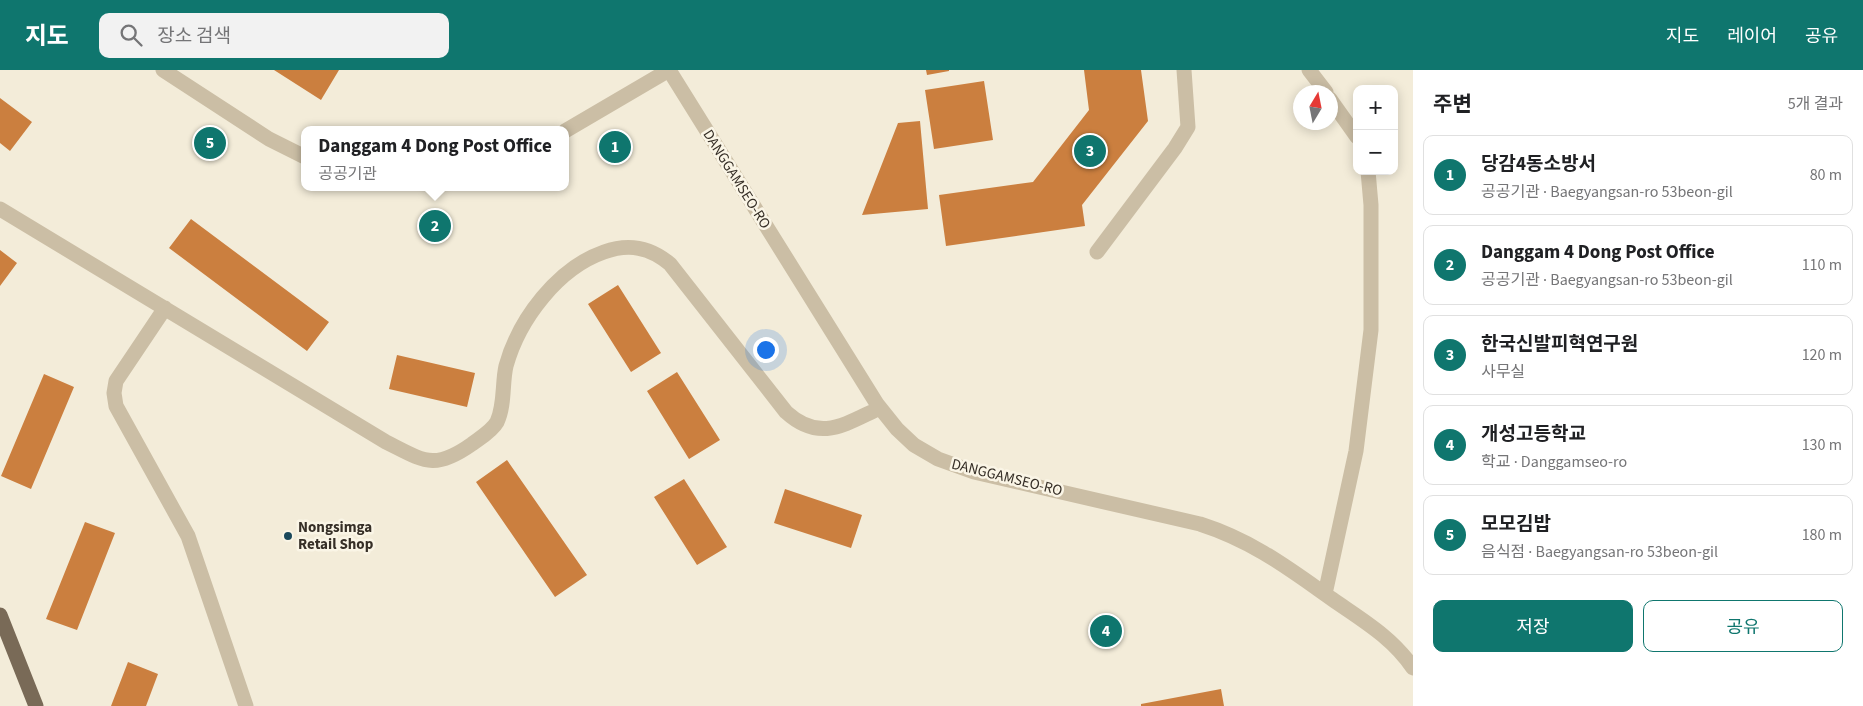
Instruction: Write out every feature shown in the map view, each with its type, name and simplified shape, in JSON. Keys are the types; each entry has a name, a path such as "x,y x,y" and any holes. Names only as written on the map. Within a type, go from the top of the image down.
{"main road":[{"path":"0,615 36,706"}],"street":[{"path":"163,70 269,139 301,155"},
{"path":"569,129 669,70"},
{"name":"DANGGAMSEO-RO","path":"669,70 880,408 914,445 938,459 974,472 1200,524 1229,534 1262,550 1390,639 1413,668"},
{"path":"1097,252 1175,148 1188,127 1184,70"},
{"path":"1309,70 1321,85"},
{"path":"1338,110 1353,131"},
{"path":"1325,594 1356,451 1371,330 1371,205 1368,175"},
{"path":"0,209 386,442 412,455 441,462 454,457 487,433 496,422 506,364 516,340 551,287 570,270 592,257 621,247 637,247 650,250 670,264 786,412 797,422 810,427 836,428 880,408"},
{"path":"164,308 116,381 114,393 116,406 188,536 246,706"}],"building":[{"path":"274,70 339,70 321,100"},
{"path":"926,70 949,70 949,71 927,75"},
{"path":"1084,70 1141,70 1148,121 1082,205 1085,226 946,246 939,195 1033,182 1089,110"},
{"path":"984,81 993,140 934,149 925,90"},
{"path":"0,98 32,122 10,151 0,143"},
{"path":"920,121 928,209 862,215 898,123"},
{"path":"191,219 329,322 307,351 169,248"},
{"path":"0,250 17,263 0,286"},
{"path":"618,285 661,353 631,372 588,304"},
{"path":"397,355 475,373 467,407 389,389"},
{"path":"677,372 720,440 689,459 647,391"},
{"path":"44,374 74,387 31,489 1,476"},
{"path":"507,460 587,575 555,597 476,482"},
{"path":"684,479 727,547 697,565 654,497"},
{"path":"785,489 862,515 851,548 774,523"},
{"path":"85,522 115,533 77,630 46,619"},
{"path":"128,662 158,674 146,706 111,706"},
{"path":"1221,689 1224,706 1141,706 1141,704"}],"place":[{"name":"모모김밥","path":"210,143"},
{"name":"당감4동소방서","path":"615,147"},
{"name":"한국신발피혁연구원","path":"1090,151"},
{"name":"Danggam 4 Dong Post Office","path":"435,226"},
{"name":"Nongsimga Retail Shop","path":"288,536"},
{"name":"개성고등학교","path":"1106,631"}]}
